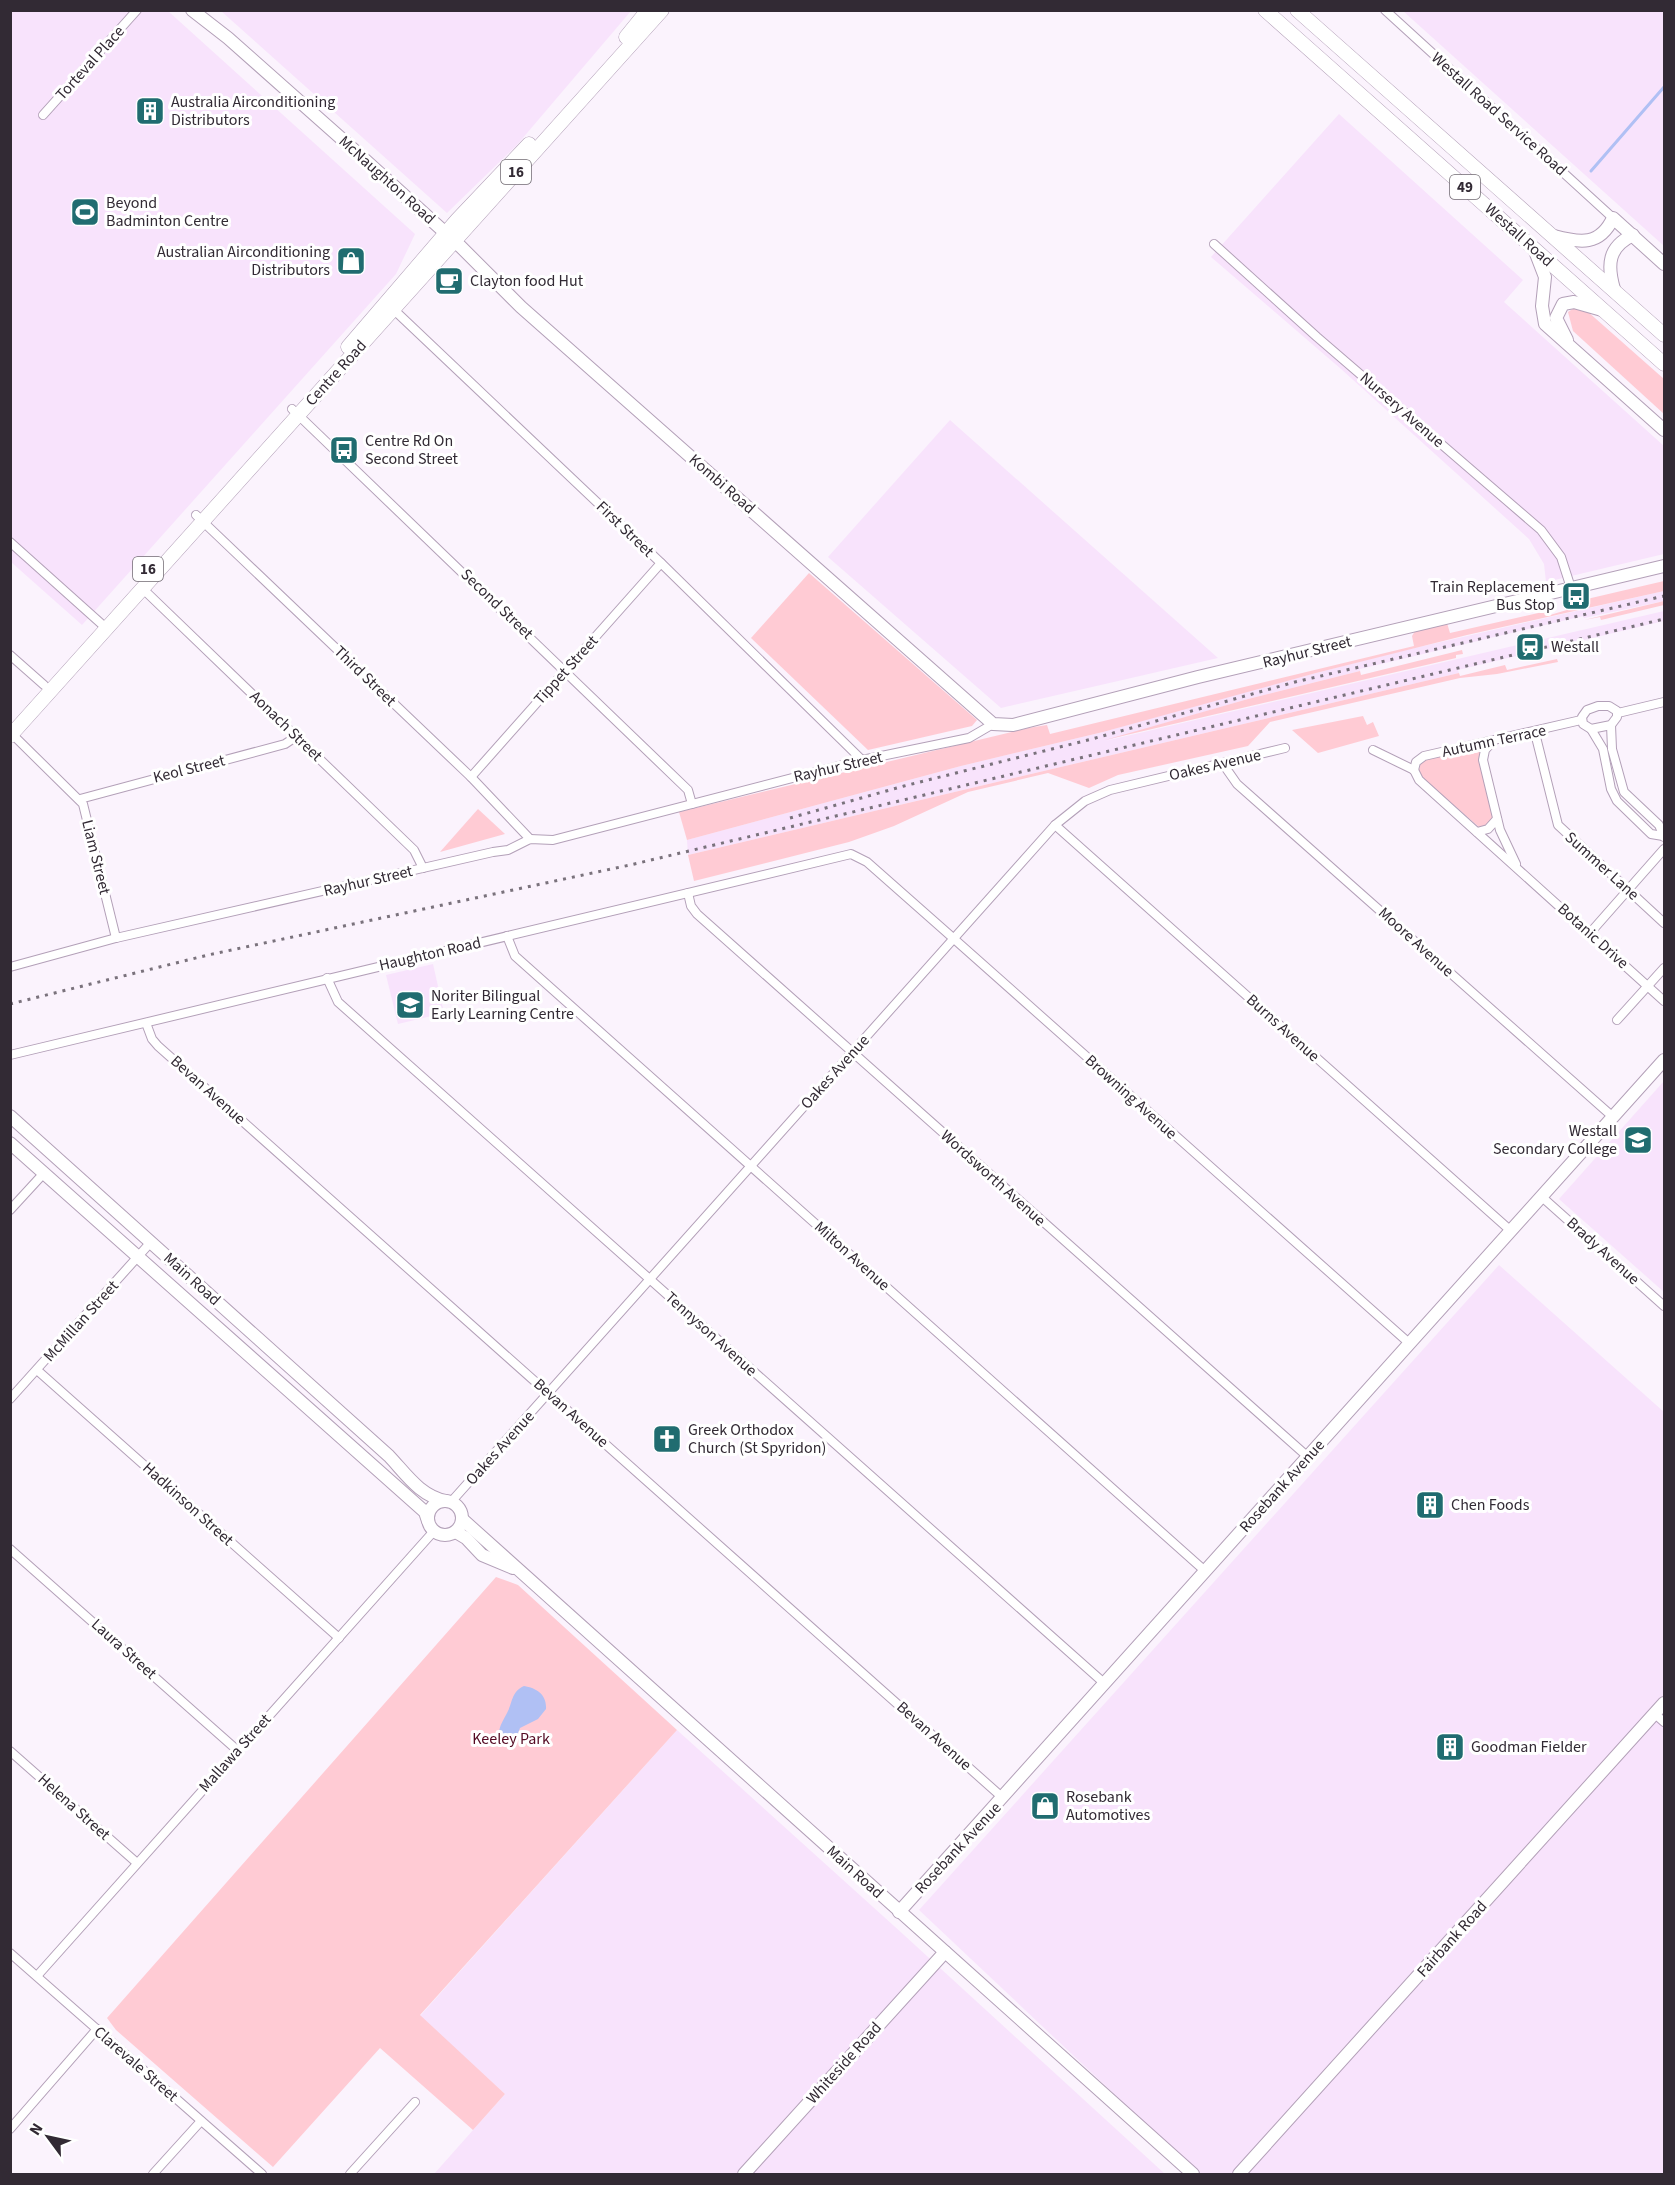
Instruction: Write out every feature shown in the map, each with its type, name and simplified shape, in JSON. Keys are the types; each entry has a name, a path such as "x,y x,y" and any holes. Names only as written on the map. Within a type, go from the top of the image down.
{"main road":[{"name":"McNaughton Road","path":"192,10 228,38 450,237"},
{"name":"Centre Road","path":"11,731 390,305 648,10"},
{"name":"Centre Road","path":"450,237 662,10"},
{"name":"Westall Road","path":"1265,10 1665,364"},
{"name":"Westall Road","path":"1297,10 1665,335"},
{"path":"1554,236 1580,243 1594,240 1606,230 1613,218 1665,264"},
{"path":"1614,290 1608,267 1610,255 1620,243 1633,236"},
{"name":"Kombi Road","path":"450,237 521,307 993,724"},
{"path":"1533,248 1545,277 1542,306 1545,324 1665,430"},
{"path":"1578,354 1561,330 1556,318 1559,309 1563,304 1575,302 1604,310"},
{"name":"Centre Road","path":"11,731 44,685 142,588 200,518"},
{"name":"Rayhur Street","path":"993,724 1002,726 1012,724 1198,677 1665,566"},
{"name":"Rosebank Avenue","path":"899,1912 1665,1060"},
{"name":"Main Road","path":"10,1116 389,1456 421,1491 430,1497 448,1502"},
{"name":"Main Road","path":"10,1143 425,1512 431,1526"},
{"path":"83,1207 96,1192"},
{"path":"277,1379 289,1365"},
{"path":"448,1502 459,1509 462,1519 456,1532 444,1535 431,1526 435,1505 448,1502"},
{"name":"Main Road","path":"462,1519 504,1555 516,1570 1193,2175"},
{"name":"Main Road","path":"456,1532 473,1544 482,1555 516,1570"},
{"name":"Fairbank Road","path":"1239,2175 1660,1718 1665,1703"},
{"name":"Whiteside Road","path":"744,2175 945,1952"}],"street":[{"name":"Torteval Place","path":"43,115 137,10"},
{"name":"Westall Road Service Road","path":"1385,10 1613,218"},
{"name":"Nursery Avenue","path":"1214,244 1317,337 1541,530 1562,557 1571,588"},
{"name":"First Street","path":"390,305 862,760"},
{"name":"Second Street","path":"295,412 566,670 688,790 692,804"},
{"name":"Third Street","path":"200,518 471,777 530,839"},
{"path":"10,543 103,626"},
{"name":"Tippet Street","path":"471,777 661,564"},
{"name":"Aonach Street","path":"142,588 414,850 423,868"},
{"path":"10,656 44,685"},
{"path":"1664,704 1618,714 1611,725 1612,749 1624,792 1659,825 1664,837"},
{"name":"Autumn Terrace","path":"1414,770 1416,762 1424,756 1534,733 1581,720 1587,710 1598,706 1609,706 1618,714"},
{"path":"1581,720 1591,729 1603,749 1611,789 1617,801 1652,834 1664,837"},
{"name":"Rayhur Street","path":"10,967 116,938 493,852 499,853 530,839 553,840 862,760 969,738 993,724"},
{"path":"1591,729 1611,725"},
{"name":"Liam Street","path":"11,731 80,799 116,938"},
{"name":"Summer Lane","path":"1534,733 1558,825 1665,923"},
{"name":"Keol Street","path":"80,799 285,744 297,736"},
{"name":"Botanic Drive","path":"1492,742 1485,750 1483,760 1507,850 1520,871"},
{"name":"Oakes Avenue","path":"448,1502 549,1393 1055,825 1085,801 1110,790 1285,748"},
{"name":"Botanic Drive","path":"1373,750 1414,770 1419,780 1665,1001"},
{"name":"Moore Avenue","path":"1223,764 1238,784 1612,1117"},
{"path":"1477,832 1488,829 1497,819"},
{"name":"Burns Avenue","path":"1055,825 1511,1231"},
{"path":"1590,933 1665,849"},
{"name":"Browning Avenue","path":"851,854 867,862 1409,1344"},
{"name":"Haughton Road","path":"10,1055 851,854"},
{"name":"Wordsworth Avenue","path":"688,893 697,914 1308,1457"},
{"name":"Milton Avenue","path":"507,936 515,956 1206,1571"},
{"path":"1617,1020 1665,968"},
{"name":"Tennyson Avenue","path":"327,978 338,1002 1104,1683"},
{"name":"Bevan Avenue","path":"146,1023 152,1039 158,1046 1003,1798"},
{"path":"10,1210 44,1173"},
{"name":"Brady Avenue","path":"1542,1197 1665,1306"},
{"name":"McMillan Street","path":"10,1399 152,1242"},
{"name":"Hadkinson Street","path":"37,1370 339,1638"},
{"name":"Mallawa Street","path":"37,1976 339,1638 431,1526"},
{"name":"Laura Street","path":"10,1549 237,1750"},
{"name":"Helena Street","path":"10,1751 137,1863"},
{"name":"Clarevale Street","path":"10,1953 262,2175"},
{"path":"10,2129 97,2029"},
{"path":"350,2175 415,2102"},
{"path":"153,2175 201,2121"}],"shaded area":[{"path":"11,11 168,11 415,234 396,274 82,625 11,562"},
{"path":"221,11 631,11 516,146 447,213"},
{"path":"1403,11 1664,11 1664,246"},
{"path":"1339,114 1523,280 1504,302 1664,446 1664,554 1546,582 1544,564 1529,539 1341,369 1211,257"},
{"path":"950,420 1218,658 1001,708 828,557"},
{"path":"1664,591 1664,601 1584,618 1583,616 1360,669 1360,671 1248,699 1105,741 1664,611 1664,621 1458,670 1459,673 688,855 687,840 961,766 1103,732 1212,700 1393,653"},
{"path":"433,964 444,1013 398,1024 386,975"},
{"name":"Westall Secondary College","path":"1664,1081 1664,1292 1559,1199"},
{"path":"1499,1265 1664,1412 1664,2174 1199,2174 919,1910"},
{"path":"677,1730 1165,2174 434,2174 505,2094 420,2016"}],"green space":[{"path":"1574,308 1587,311 1664,379 1664,414 1573,331 1568,312"},
{"path":"809,573 977,720 972,726 868,750 751,638"},
{"path":"1664,581 1664,591 1467,635 1316,673 1103,732 961,766 687,840 679,812 1028,728 1047,725 1050,734 1414,646 1412,636 1415,631 1447,623 1450,633 1547,611 1550,615 1587,604 1587,599"},
{"path":"1664,601 1664,605 1601,620 1600,617 1584,620"},
{"path":"1462,650 1463,654 1456,655 1456,658 1105,740 1248,699 1360,671 1361,675"},
{"path":"1557,659 1558,662 1497,674 1460,678 1270,722 1248,746 1118,775 1089,788 1048,773 968,792 894,826 849,842 694,881 688,855 1459,673 1460,676 1505,665 1507,670"},
{"path":"1363,716 1367,725 1373,722 1379,736 1318,753 1292,730"},
{"path":"1483,745 1493,818 1487,826 1479,827 1418,774 1421,761"},
{"path":"478,809 505,834 440,852"},
{"name":"Keeley Park","path":"496,1577 518,1585 677,1730 420,2015 505,2094 473,2130 380,2048 273,2167 116,2030 107,2018"}],"water":[{"path":"524,1686 533,1688 543,1696 546,1709 538,1719 520,1728 515,1742 509,1744 501,1737 499,1730 514,1694"}],"waterway":[{"path":"1591,171 1664,87"}],"railway":[{"path":"790,818 904,786 1092,739 1295,682 1664,596"},
{"path":"10,1004 208,955 630,865 1664,619"}],"place":[{"name":"Australia Airconditioning Distributors","path":"150,111"},
{"name":"Beyond Badminton Centre","path":"85,212"},
{"name":"Australian Airconditioning Distributors","path":"351,261"},
{"name":"Clayton food Hut","path":"449,281"},
{"name":"Centre Rd On Second Street","path":"344,450"},
{"name":"Train Replacement Bus Stop","path":"1576,596"},
{"name":"Westall","path":"1530,647"},
{"name":"Noriter Bilingual Early Learning Centre","path":"410,1005"},
{"name":"Westall Secondary College","path":"1638,1140"},
{"name":"Greek Orthodox Church (St Spyridon)","path":"667,1439"},
{"name":"Chen Foods","path":"1430,1505"},
{"name":"Goodman Fielder","path":"1450,1747"},
{"name":"Rosebank Automotives","path":"1045,1806"}]}
